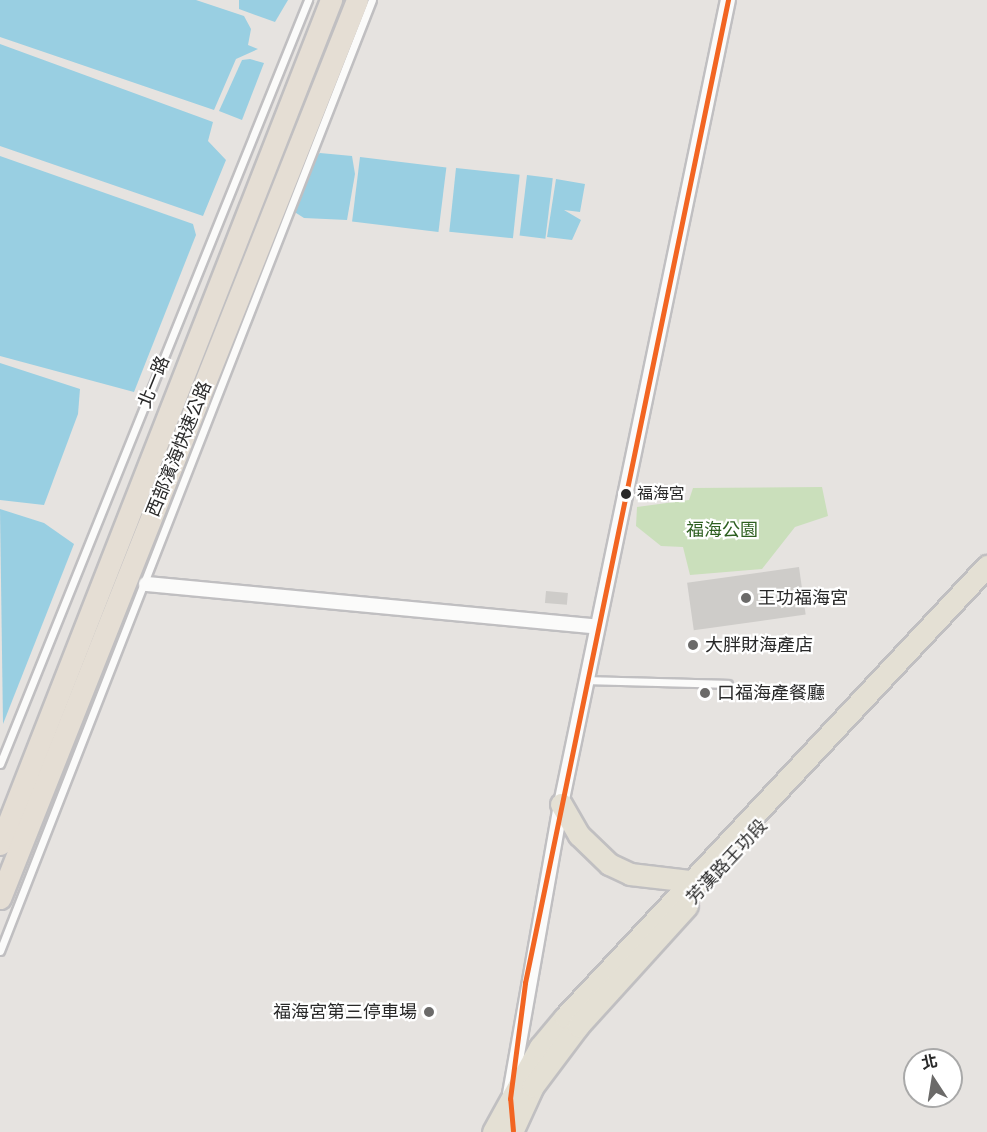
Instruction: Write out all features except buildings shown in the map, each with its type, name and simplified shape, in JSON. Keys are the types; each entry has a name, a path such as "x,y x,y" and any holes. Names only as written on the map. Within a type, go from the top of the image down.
{"highway":[{"name":"西部濱海快速公路","path":"0,844 331,0"},
{"name":"西部濱海快速公路","path":"0,898 357,0"}],"main road":[{"name":"芳漢路王功段","path":"512,1132 533,1086 578,1026 698,882 987,566"},
{"name":"芳漢路王功段","path":"510,1099 565,1017 987,586"},
{"path":"561,804 579,835 609,864 630,874 698,882"},
{"path":"493,1132 510,1099"}],"street":[{"name":"芳漢路王功段","path":"512,1132 510,1099 525,983 728,0"},
{"path":"146,584 597,627"}],"lane":[{"name":"北一路","path":"0,764 308,0"},
{"path":"0,951 146,584 372,0"},
{"path":"587,680 728,684"}],"green space":[{"name":"福海公園","path":"822,487 828,516 795,527 762,569 690,575 683,547 661,546 636,526 637,507 689,500 693,488"}],"water":[{"path":"0,0 196,0 244,16 251,29 248,45 258,49 236,59 214,110 0,37"},
{"path":"239,0 288,0 275,22 239,9"},
{"path":"0,44 213,122 208,141 226,160 203,216 0,146"},
{"path":"250,59 264,63 242,120 219,111 242,60"},
{"path":"320,153 352,156 355,174 347,220 304,218 293,211 310,161"},
{"path":"0,156 193,224 196,235 134,392 0,356"},
{"path":"360,157 446,168 438,232 352,222"},
{"path":"456,168 520,175 513,238 449,232"},
{"path":"527,175 553,178 545,239 520,236"},
{"path":"556,179 585,184 580,212 564,210 581,220 572,240 547,237"},
{"path":"0,363 80,389 78,414 44,505 0,500"},
{"path":"0,509 44,523 74,544 3,724"}],"transit line":[{"path":"513,1131 510,1099 525,983 728,0"}],"place":[{"name":"福海宮","path":"626,494"},
{"name":"王功福海宮","path":"746,598"},
{"name":"大胖財海產店","path":"693,645"},
{"name":"口福海產餐廳","path":"705,693"},
{"name":"福海宮第三停車場","path":"429,1012"}]}
